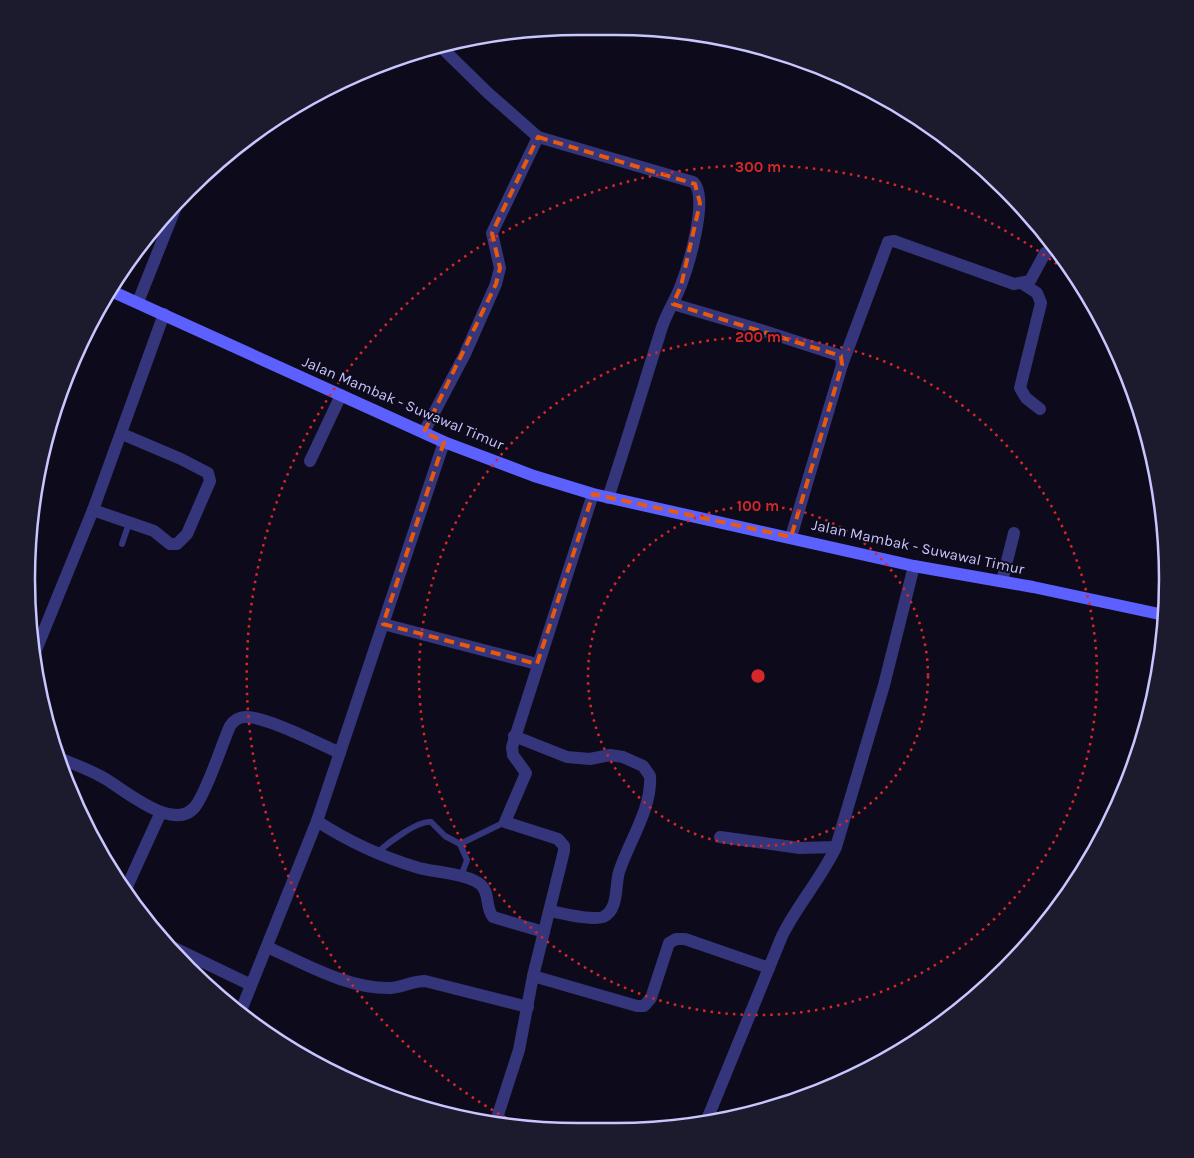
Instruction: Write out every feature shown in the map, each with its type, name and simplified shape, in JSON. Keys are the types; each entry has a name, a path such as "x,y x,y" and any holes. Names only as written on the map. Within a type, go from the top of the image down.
{"street":[{"path":"446,52 488,93 538,137 695,184 700,203 688,266 664,320 644,389 608,498"},
{"path":"424,432 465,354 496,284 500,268 492,233 538,137"},
{"path":"138,302 173,217"},
{"path":"791,537 842,365 888,242 894,241 1014,284 1023,284 1030,281 1049,251"},
{"path":"1023,284 1037,293 1041,303 1020,388 1026,398 1040,409"},
{"name":"Jalan Mambak - Suwawal Timur","path":"117,293 444,442 534,476 608,498 791,537 914,566 1002,581 1158,613"},
{"path":"672,304 839,354 842,365"},
{"path":"39,638 93,510 164,314"},
{"path":"310,461 341,395"},
{"path":"93,510 154,531 170,544 177,544 186,534 210,478 208,473 182,459 122,434"},
{"path":"243,1007 317,822 444,442"},
{"path":"497,1116 519,1050 533,976 564,851 562,843 558,839 505,822 526,773 512,752 514,736 593,494"},
{"path":"1002,581 1014,533"},
{"path":"709,1115 793,914 825,869 836,847 884,685 914,566"},
{"path":"383,624 537,664"},
{"path":"67,761 104,778 141,803 161,812 184,815 197,804 234,720 240,718 262,720 340,753"},
{"path":"514,736 567,758 590,759 610,755 623,758 643,766 650,776 647,801 624,856 618,875 614,906 610,912 597,918 550,911"},
{"path":"129,883 161,812"},
{"path":"317,822 346,840 419,868 478,882 483,887 487,906 493,917 544,932"},
{"path":"720,837 800,848 836,847"},
{"path":"533,976 637,1006 644,1006 650,998 669,943 676,939 686,939 769,968"},
{"path":"267,947 345,981 368,986 394,988 412,981 425,981 528,1007"},
{"path":"183,952 251,985"}],"lane":[{"path":"122,544 129,523"},
{"path":"378,852 422,822 431,822 445,836 460,844 467,860 460,877"},
{"path":"460,844 505,822"}],"highlighted area":[{"path":"538,137 695,184 700,203 681,286 673,304 841,356 842,365 791,537 593,494 537,664 383,624 444,442 424,432 496,284 500,268 492,233"}]}
